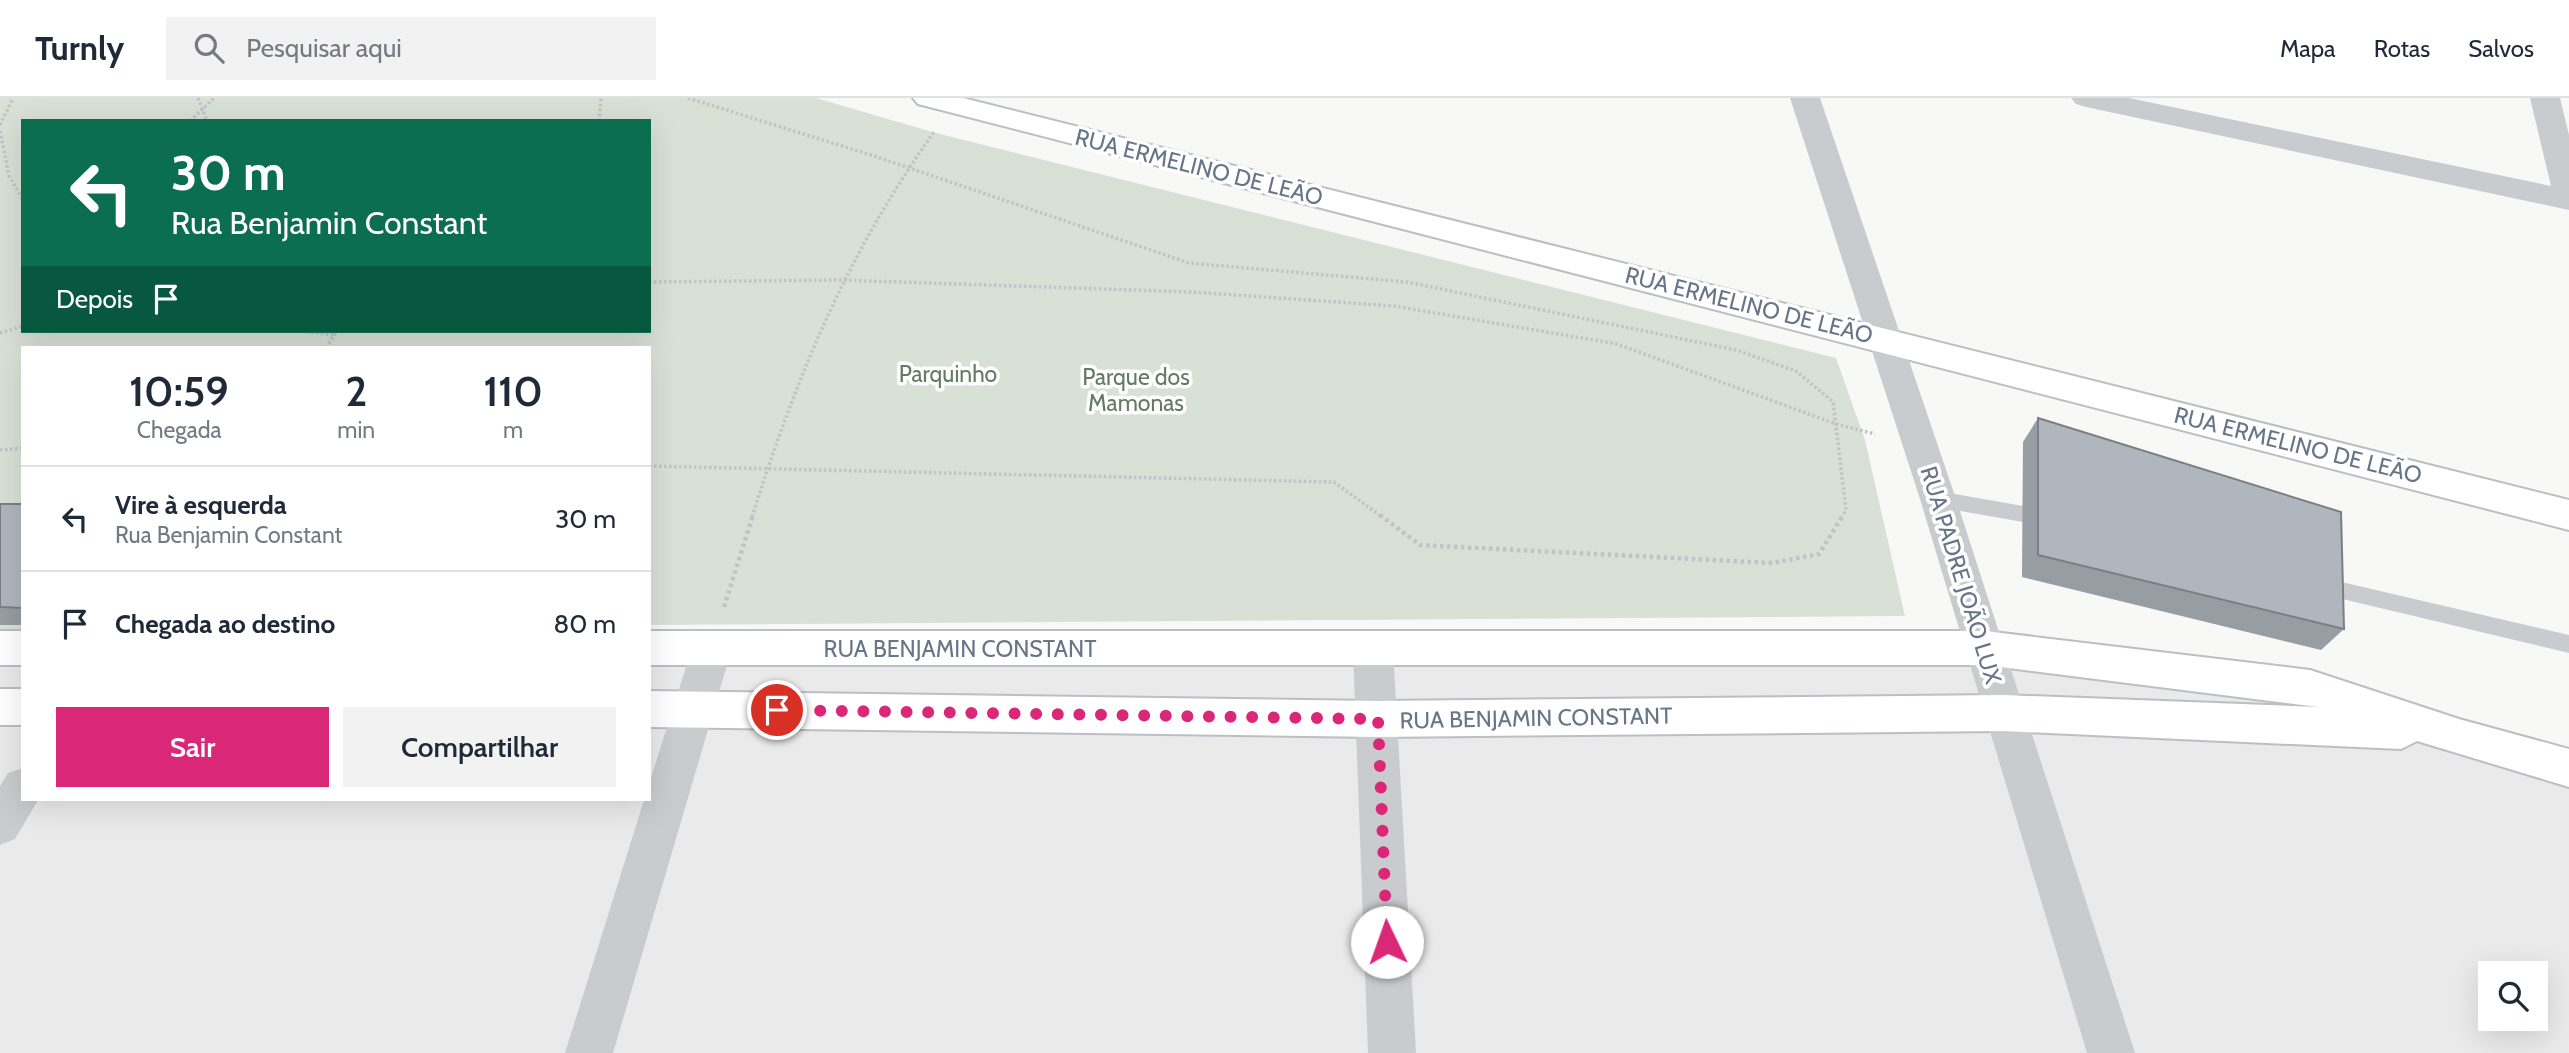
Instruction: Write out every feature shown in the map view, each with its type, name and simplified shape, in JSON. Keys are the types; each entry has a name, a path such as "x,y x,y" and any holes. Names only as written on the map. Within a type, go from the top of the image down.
{"main road":[{"name":"RUA ERMELINO DE LEÃO","path":"948,100 2569,515"},
{"path":"0,648 21,648"},
{"name":"RUA BENJAMIN CONSTANT","path":"651,648 1985,648 2310,687 2459,737"},
{"path":"0,707 21,707"},
{"name":"RUA BENJAMIN CONSTANT","path":"651,709 1378,719 2003,713 2343,726 2459,737"},
{"path":"2459,737 2569,768"}],"street":[{"name":"RUA PADRE JOÃO LUX","path":"1805,98 1884,340 1922,446 2111,1053"},
{"path":"2086,98 2183,108 2569,198 2545,98"},
{"path":"589,1053 712,648"},
{"path":"1373,649 1392,1053"},
{"path":"0,825 21,790"}],"lane":[{"path":"1938,499 2023,514"},
{"path":"2320,586 2569,644"}],"path":[{"path":"0,125 13,98"},
{"path":"198,98 206,119"},
{"path":"192,119 214,98"},
{"path":"599,119 601,98"},
{"path":"651,466 1334,482 1420,545 1772,563 1819,554 1846,510 1833,402 1796,371 1736,350 1407,282 1189,263 907,167 688,98"},
{"path":"712,648 767,468 840,280 948,100"},
{"path":"0,131 9,176 21,197"},
{"path":"651,282 840,280 1192,292 1394,306 1617,344 1836,424 1922,446"},
{"path":"0,333 21,328"},
{"path":"0,450 21,448"}],"shaded area":[{"path":"1977,630 2569,753 2569,1053 0,1053 0,645 21,645 21,801 651,801 651,640"}],"green space":[{"path":"0,98 816,98 936,133 1836,358 1865,440 1905,616 651,625 651,346 21,346 21,641 0,641"}],"building":[{"path":"2038,418 2341,512 2344,629 2038,555"},
{"path":"0,504 21,504 21,608 0,607"}],"route":[{"path":"777,710 1378,719 1387,942"}],"park label":[{"name":"Parquinho","path":"948,374"},
{"name":"Parque dos Mamonas","path":"1136,390"}]}
